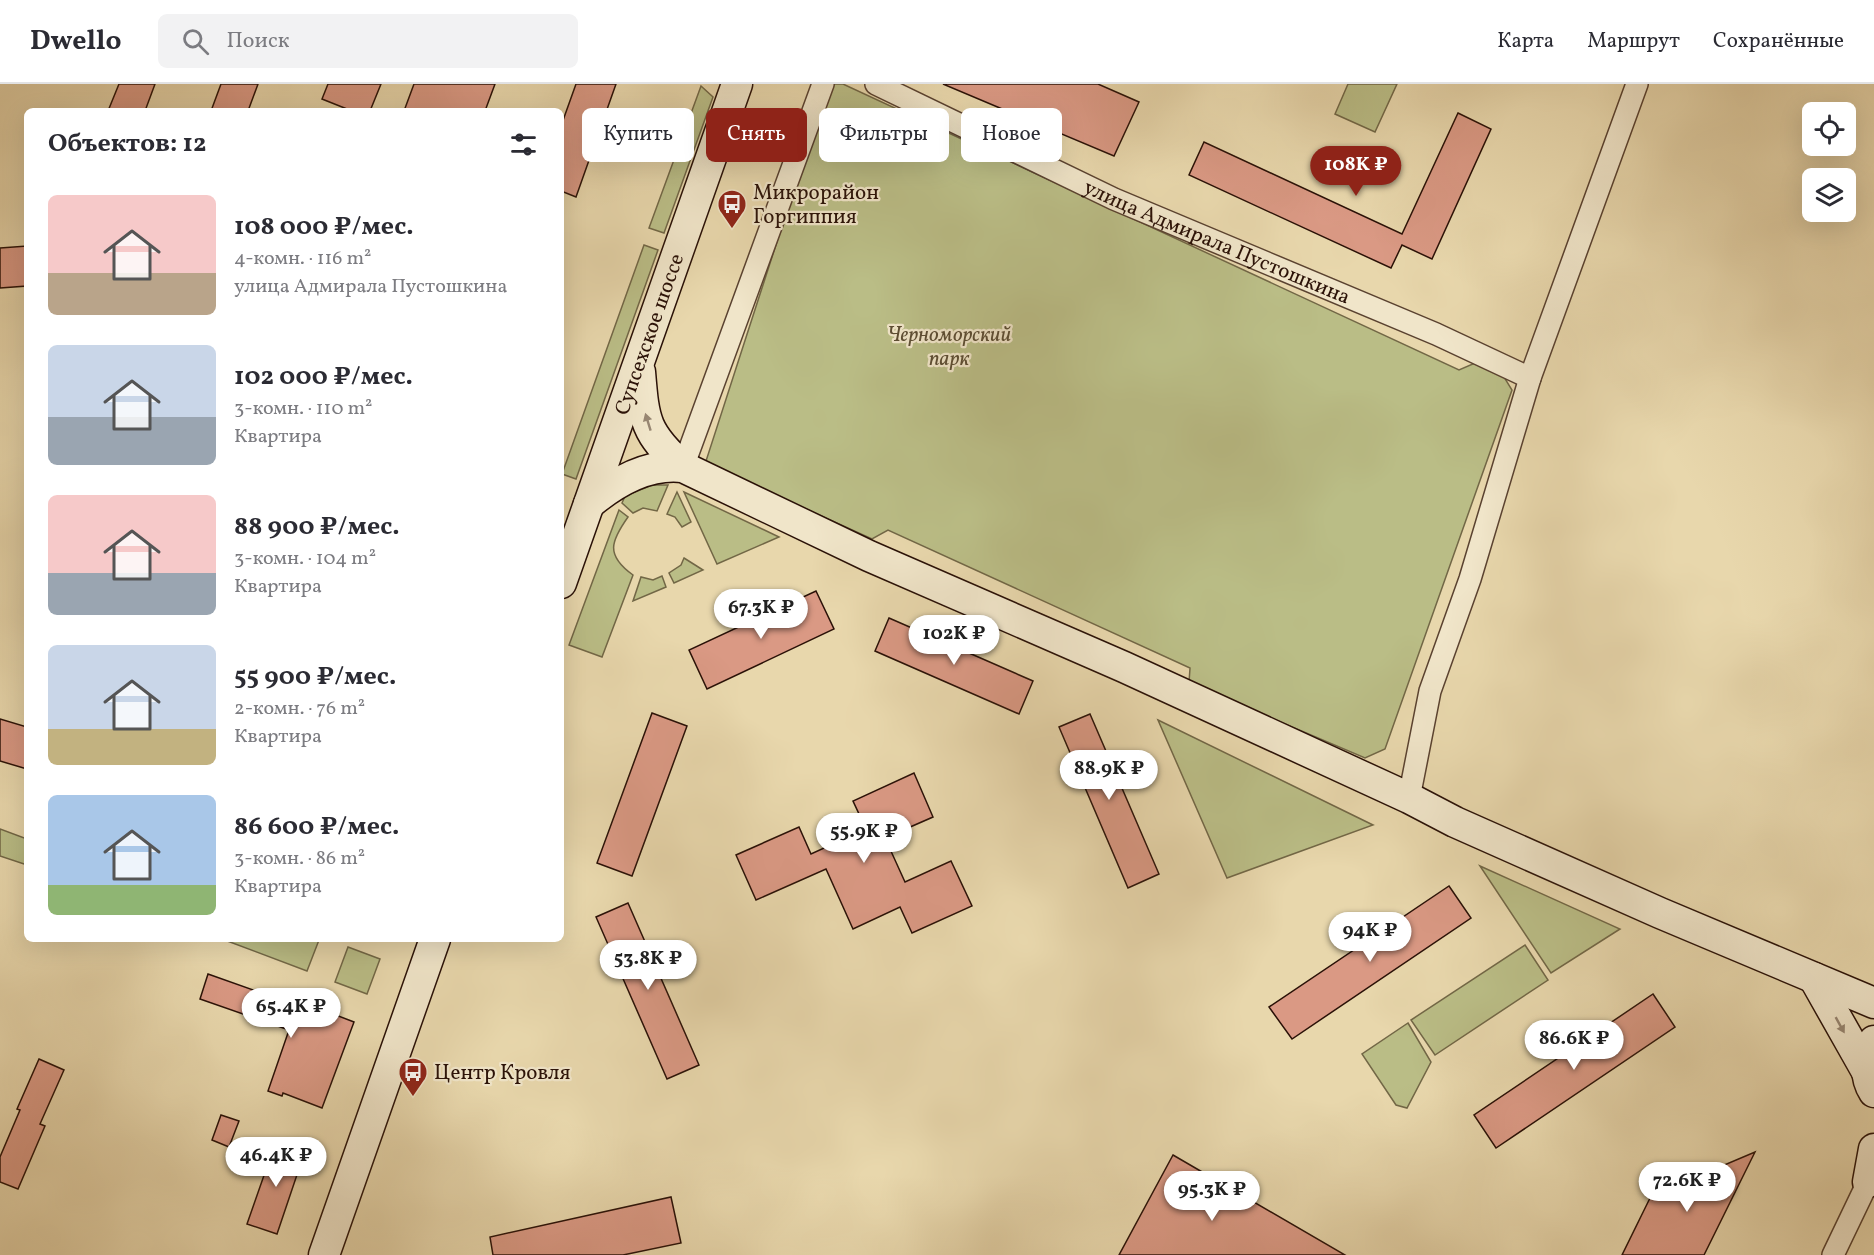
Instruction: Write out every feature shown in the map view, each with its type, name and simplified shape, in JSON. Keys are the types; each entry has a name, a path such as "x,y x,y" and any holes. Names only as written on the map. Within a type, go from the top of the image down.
{"street":[{"name":"Супсехское шоссе","path":"564,575 737,84"},
{"path":"683,467 824,84"},
{"name":"улица Адмирала Пустошкина","path":"876,84 1114,199 1436,334 1530,378"},
{"path":"1409,798 1430,691 1470,579 1530,378 1636,84"},
{"path":"639,363 643,408 648,426 660,444 683,467 869,556 1124,667 1409,798 1487,837 1874,1003"},
{"path":"589,504 611,488 637,474 657,467 683,467"},
{"path":"324,1255 434,942"},
{"path":"1815,978 1870,1081"},
{"path":"1870,1081 1870,1046 1874,1041"},
{"path":"1833,1255 1871,1178 1874,1149"}],"green space":[{"name":"Черноморский парк","path":"828,84 843,84 895,108 820,108"},
{"path":"1348,84 1397,84 1375,132 1335,114"},
{"path":"701,86 713,97 709,108 706,108 706,116 694,150 694,108"},
{"name":"Черноморский парк","path":"819,112 819,162 949,162 949,133 961,139 961,162 1011,162 1459,370 1475,363 1501,372 1512,390 1385,749 1365,758 1189,683 1190,668 888,530 872,539 709,465 706,461 803,162 807,162 807,149"},
{"path":"673,162 690,162 664,233 649,228"},
{"path":"644,245 658,250 576,479 564,475 564,468"},
{"path":"652,485 668,485 657,511 643,508 633,513 622,503 625,496"},
{"path":"677,492 691,522 682,527 675,517 667,514"},
{"path":"684,492 779,537 717,564"},
{"path":"619,510 628,517 615,541 615,554 624,568 633,575 602,657 569,645"},
{"path":"684,558 703,570 674,583 669,573 681,565"},
{"path":"662,576 666,587 633,601 641,577 653,580"},
{"path":"1158,720 1373,825 1227,878"},
{"path":"0,829 24,838 24,864 0,856"},
{"path":"1480,866 1620,929 1551,973"},
{"path":"230,942 318,942 307,971"},
{"path":"1525,945 1548,980 1435,1055 1411,1020"},
{"path":"348,947 380,959 367,994 335,982"},
{"path":"1408,1023 1431,1062 1407,1108 1396,1105 1362,1054"}],"building":[{"path":"119,84 155,84 146,108 109,108"},
{"path":"221,84 258,84 249,108 212,108"},
{"path":"328,84 381,84 371,108 344,108 322,99"},
{"path":"414,84 495,84 486,108 405,108"},
{"path":"576,84 616,84 608,108 582,108 582,162 588,162 576,197 564,192 564,118"},
{"path":"943,84 1098,84 1139,102 1114,156 1062,134 1062,108 1000,108"},
{"path":"1458,113 1491,129 1432,259 1402,245 1391,268 1189,175 1204,142 1402,234"},
{"path":"24,246 24,286 0,288 0,248"},
{"path":"816,591 834,629 707,689 689,650"},
{"path":"889,618 1033,681 1019,714 875,651"},
{"path":"652,713 687,726 632,876 597,863"},
{"path":"1090,714 1159,874 1128,888 1059,727"},
{"path":"0,719 24,726 24,768 0,761"},
{"path":"914,773 933,817 885,838 905,882 951,861 972,906 912,933 900,907 853,929 826,869 756,900 736,855 799,827 811,854 866,829 853,801"},
{"path":"1449,886 1471,918 1292,1039 1269,1007"},
{"path":"628,903 699,1065 667,1079 596,917"},
{"path":"208,974 327,1016 328,1012 354,1022 322,1108 283,1093 282,1096 268,1091 289,1030 200,999"},
{"path":"1653,994 1675,1027 1496,1148 1474,1115"},
{"path":"39,1059 64,1070 40,1124 45,1126 18,1189 0,1182 0,1157 20,1110 17,1109"},
{"path":"221,1115 239,1121 229,1147 212,1140"},
{"path":"276,1141 305,1151 277,1234 247,1224"},
{"path":"1755,1152 1704,1255 1622,1255 1651,1196"},
{"path":"1173,1155 1345,1255 1119,1255"},
{"path":"671,1197 681,1243 623,1255 493,1255 490,1237"}],"place":[{"name":"Микрорайон Горгиппия","path":"732,230"},
{"name":"Центр Кровля","path":"413,1098"}]}
